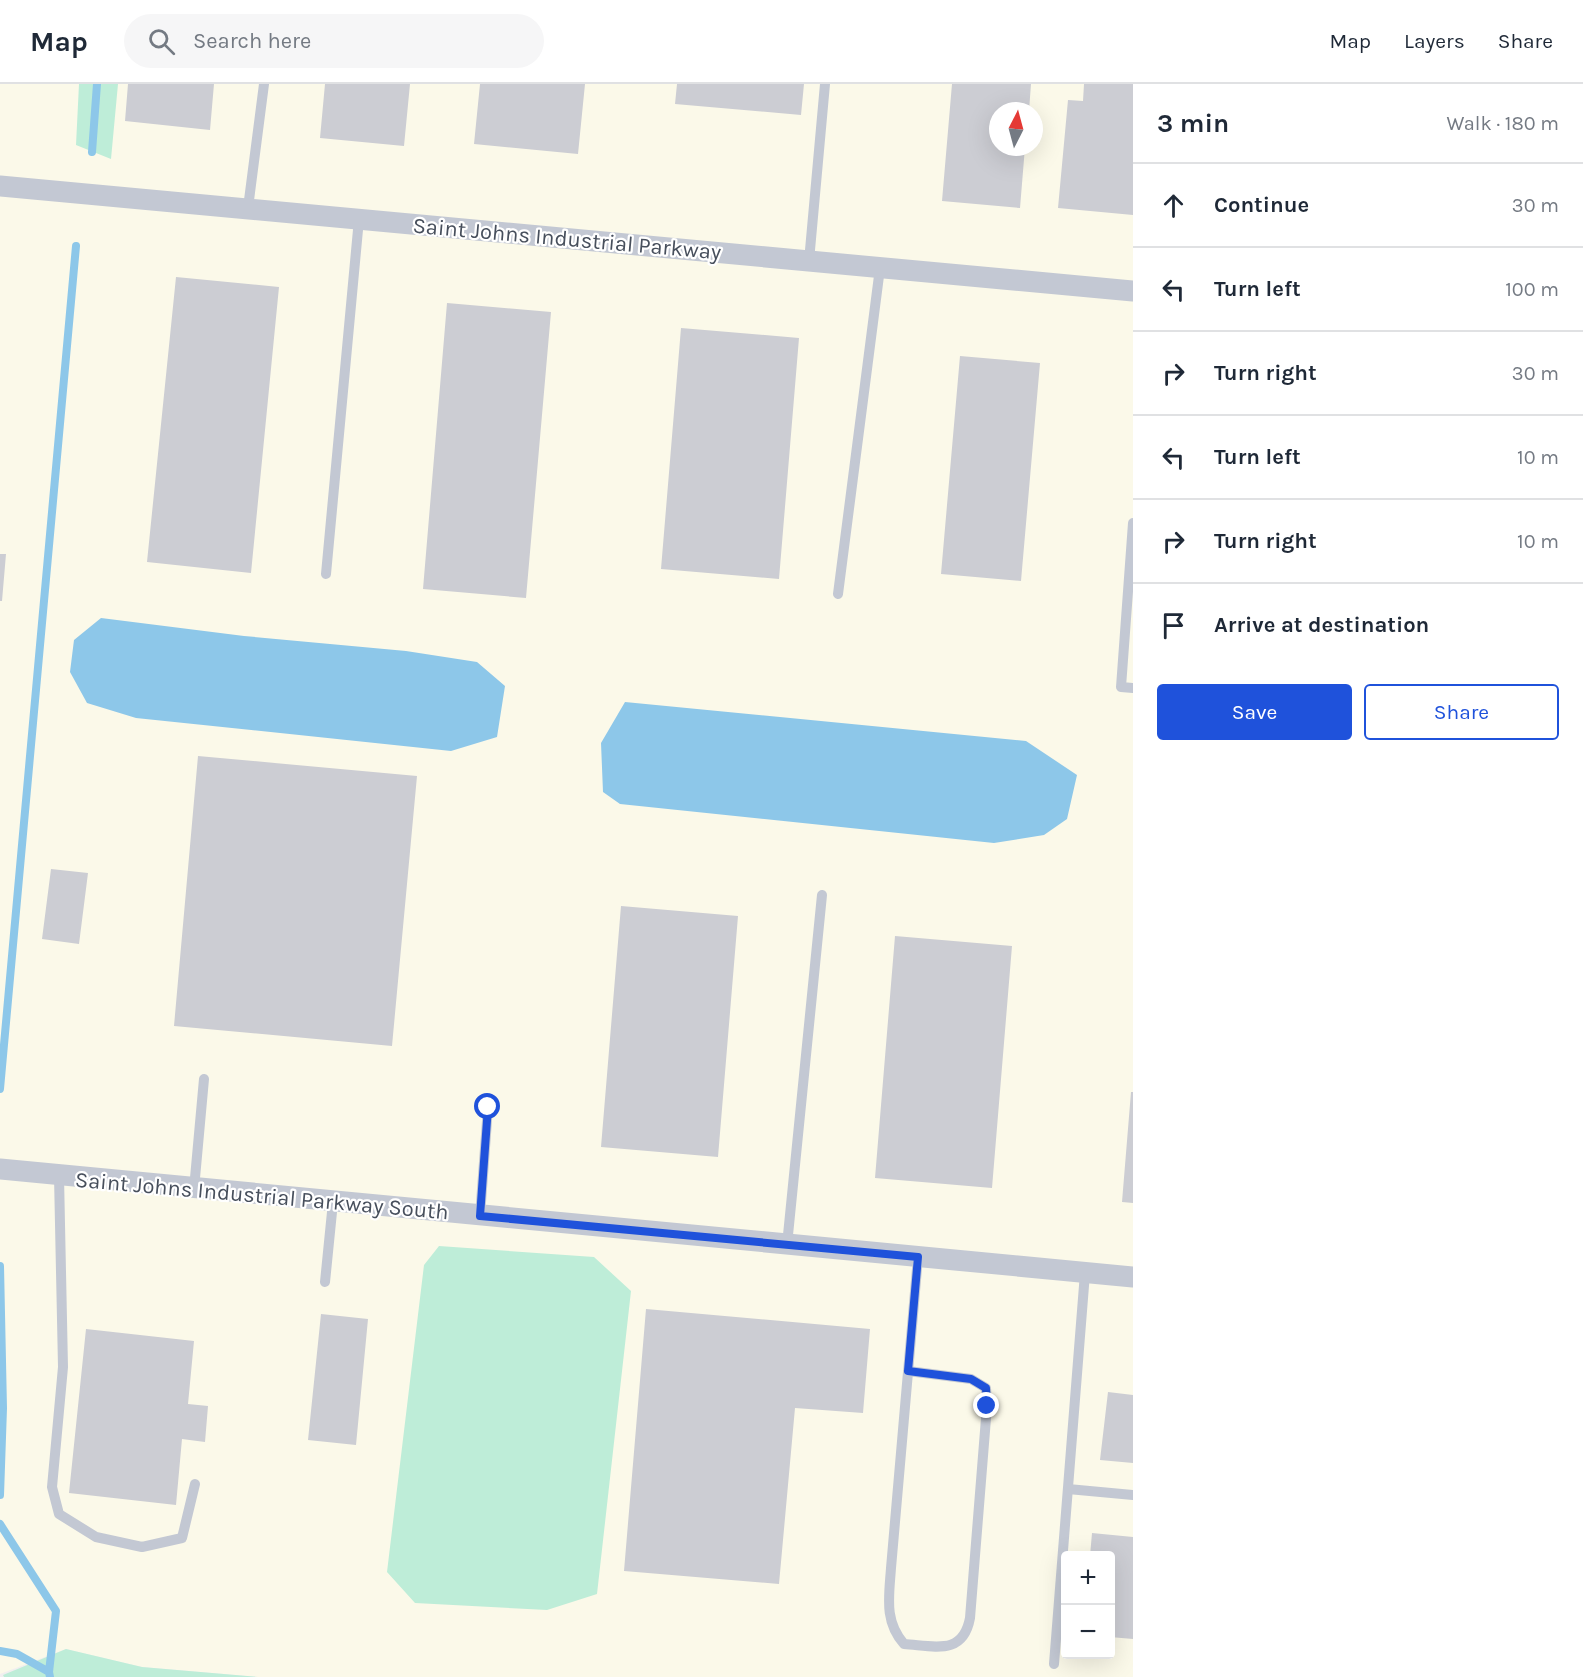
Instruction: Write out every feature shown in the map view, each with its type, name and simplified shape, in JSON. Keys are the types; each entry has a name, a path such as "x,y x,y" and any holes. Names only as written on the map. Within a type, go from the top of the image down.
{"street":[{"name":"Saint Johns Industrial Parkway","path":"0,186 1133,291"},
{"name":"Saint Johns Industrial Parkway South","path":"0,1169 1133,1277"}],"lane":[{"path":"248,208 264,84"},
{"path":"809,261 825,84"},
{"path":"326,574 359,219"},
{"path":"837,594 880,268"},
{"path":"1133,523 1121,687 1133,688"},
{"path":"788,1245 822,895"},
{"path":"194,1189 204,1079"},
{"path":"480,1216 488,1107"},
{"path":"59,1176 63,1367 52,1487 59,1514 96,1537 142,1547 182,1538 195,1484"},
{"path":"325,1282 333,1202"},
{"path":"908,1371 971,1379 986,1388 987,1406 969,1618 967,1634 957,1644 944,1646 904,1644 895,1634 888,1614 908,1371 918,1257"},
{"path":"1054,1664 1085,1273"},
{"path":"1068,1489 1133,1495"}],"shaded area":[{"path":"0,84 1133,84 1133,1677 258,1677 142,1667 66,1649 0,1674"}],"green space":[{"path":"79,84 118,84 111,159 76,145"},
{"path":"439,1246 594,1257 631,1291 597,1594 547,1610 415,1603 387,1572 424,1265"},
{"path":"66,1649 142,1667 258,1677 4,1677 3,1675"}],"water":[{"path":"101,618 244,636 406,651 477,662 505,686 497,737 451,751 136,718 87,703 70,672 74,640"},
{"path":"625,702 1026,741 1077,775 1067,819 1044,835 994,843 620,804 603,792 601,743"}],"building":[{"path":"128,84 214,84 210,130 125,121"},
{"path":"325,84 410,84 404,146 320,138"},
{"path":"480,84 585,84 578,154 474,144"},
{"path":"677,84 804,84 801,115 675,104"},
{"path":"952,84 1031,84 1030,102 989,102 989,156 1024,156 1020,208 942,201"},
{"path":"1084,84 1133,84 1133,215 1058,208 1068,100 1083,101"},
{"path":"176,277 279,287 251,573 147,562"},
{"path":"447,303 551,312 526,598 423,589"},
{"path":"681,328 799,338 779,579 661,569"},
{"path":"960,356 1040,363 1021,581 941,574"},
{"path":"0,554 6,554 2,601 0,601"},
{"path":"198,756 417,776 392,1046 174,1026"},
{"path":"51,869 88,873 79,944 42,939"},
{"path":"621,906 738,916 718,1157 601,1147"},
{"path":"895,936 1012,946 992,1188 875,1178"},
{"path":"1131,1092 1133,1092 1133,1203 1122,1202"},
{"path":"646,1309 870,1329 863,1413 795,1408 779,1584 624,1571"},
{"path":"321,1314 368,1319 356,1445 308,1440"},
{"path":"86,1329 194,1341 188,1404 208,1406 205,1442 182,1439 176,1505 69,1493"},
{"path":"1108,1392 1133,1395 1133,1463 1100,1460"},
{"path":"1092,1533 1133,1537 1133,1639 1115,1637 1115,1551 1090,1551"}],"waterway":[{"path":"92,152 97,84"},
{"path":"0,1089 76,246"},
{"path":"0,1266 3,1408 0,1495"},
{"path":"0,1524 56,1611 49,1672"},
{"path":"0,1651 17,1654 49,1672 50,1677"}],"route":[{"path":"488,1107 480,1216 918,1257 908,1371 971,1379 986,1388 987,1406"}]}
